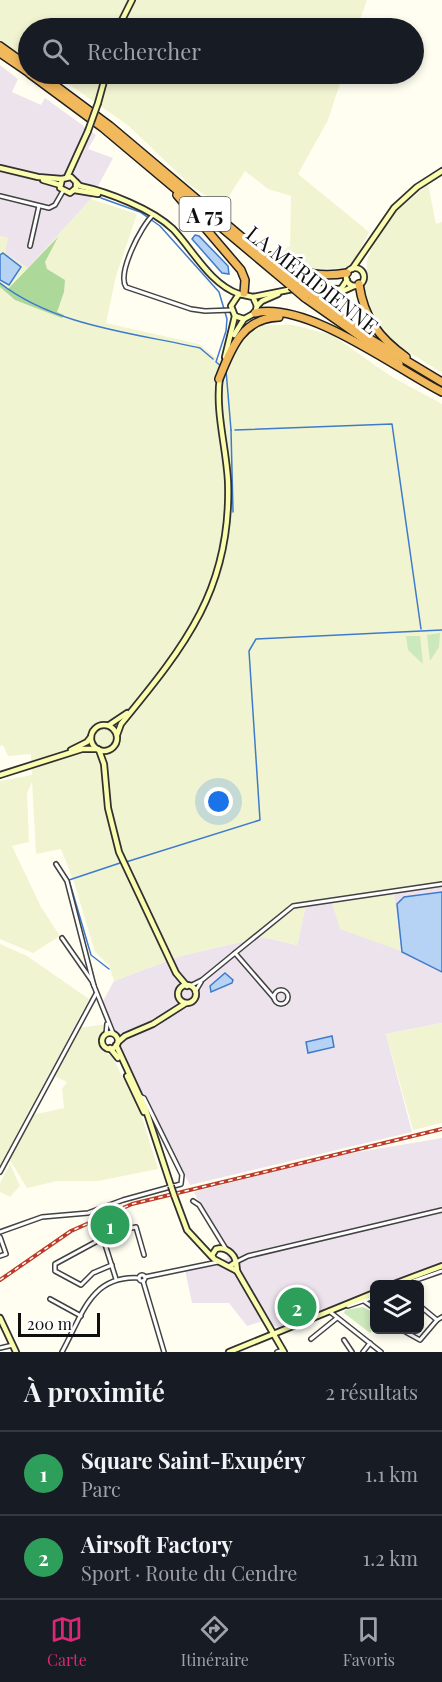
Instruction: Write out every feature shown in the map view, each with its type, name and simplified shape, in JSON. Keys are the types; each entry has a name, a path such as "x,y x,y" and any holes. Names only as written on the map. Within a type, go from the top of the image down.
{"highway":[{"path":"0,46 18,59"},
{"name":"LA MÉRIDIENNE","path":"0,53 18,65"},
{"name":"LA MÉRIDIENNE","path":"44,84 120,142 369,345 442,390"},
{"name":"LA MÉRIDIENNE","path":"53,84 110,126 293,284"},
{"path":"120,142 184,203 230,256 245,280 241,293"},
{"path":"232,229 289,269 311,274 348,274"},
{"path":"357,285 364,311 375,330 393,347 442,380"},
{"name":"LA MÉRIDIENNE","path":"308,296 372,340 442,380"},
{"path":"256,310 315,322 338,331 411,377 442,390"},
{"path":"219,379 237,338 254,323 273,317 315,322"}],"main road":[{"path":"123,18 132,0"},
{"path":"103,84 88,131 63,181 63,191 70,193 74,190 111,197"},
{"path":"71,166 74,190"},
{"path":"0,168 38,177 63,181 74,180 172,228 223,286 232,300"},
{"path":"223,286 253,297 299,288 341,289 348,274 394,208 417,187 442,171"},
{"path":"230,343 244,319 256,310 261,301 280,292 311,289 337,293 357,285 363,278 361,271 365,251"},
{"path":"348,274 361,271"},
{"path":"348,274 357,285"},
{"path":"241,293 232,300 227,310 244,319"},
{"path":"253,297 256,310"},
{"path":"107,794 106,764 110,750 116,744 121,724 173,661 193,628 210,593 221,556 227,519 228,483 219,404 219,379 230,343 235,316"},
{"path":"60,756 87,742 97,726 109,725 142,699"},
{"path":"109,725 117,735"},
{"path":"91,736 92,744 98,750 104,764 114,837 124,867 176,973 180,989 179,998 169,1013"},
{"path":"0,775 82,749 110,750"},
{"path":"153,1131 127,1076 110,1048 103,1043 106,1035 135,1031 153,1024 194,1000 195,992 176,973"},
{"path":"180,989 188,986"},
{"path":"179,998 186,1003"},
{"path":"110,1048 135,1031"},
{"path":"114,1034 141,1097 187,1230 218,1262 237,1271 275,1334 282,1351"},
{"path":"201,1246 227,1250 236,1262 237,1271"},
{"path":"212,1257 216,1249"},
{"path":"230,1266 236,1262"},
{"path":"407,1280 442,1269"},
{"path":"229,1352 343,1305 370,1297"},
{"path":"0,1318 16,1352"}],"street":[{"path":"0,196 50,207 54,205 63,191"},
{"path":"30,246 40,206"},
{"path":"151,217 136,239 123,279 126,287 191,309 227,310"},
{"path":"0,1172 94,996 94,986 67,881 56,864"},
{"path":"188,986 202,980 293,906 442,884"},
{"path":"62,938 94,986"},
{"path":"235,953 278,1004 287,1001 286,992 262,984"},
{"path":"195,992 202,980"},
{"path":"274,998 278,991"},
{"path":"94,996 114,1034"},
{"path":"106,1035 107,1019"},
{"path":"0,1256 6,1254 0,1234 42,1217 88,1214 123,1200 176,1187 183,1182 182,1175 141,1097 127,1076"},
{"path":"193,1201 199,1205 218,1239 227,1250"},
{"path":"236,1262 248,1256 442,1210"},
{"path":"112,1264 93,1273 81,1286 55,1271 54,1264 118,1231 136,1227 144,1255"},
{"path":"103,1238 116,1279"},
{"path":"216,1249 218,1239"},
{"path":"233,1256 248,1256"},
{"path":"207,1265 212,1257"},
{"path":"62,1352 96,1290 116,1279 144,1279 218,1262"},
{"path":"415,1280 442,1269"},
{"path":"144,1279 164,1352"},
{"path":"343,1305 370,1298"},
{"path":"50,1299 81,1316"},
{"path":"364,1301 370,1305"},
{"path":"337,1308 337,1318"},
{"path":"424,1309 437,1320"},
{"path":"329,1311 381,1352"},
{"path":"410,1334 420,1340 442,1317"},
{"path":"311,1339 337,1318"},
{"path":"344,1340 352,1352"},
{"path":"363,1352 370,1343"},
{"path":"0,1348 13,1345"}],"shaded area":[{"path":"0,65 18,79 12,92 41,105 45,98 96,135 88,149 113,158 91,199 28,268 4,253 7,238 0,236"},
{"path":"442,881 442,1023 386,1034 412,1132 190,1185 160,1130 109,1020 103,1001 114,981 180,956 263,937 297,945 306,905 332,903 401,951 393,888"},
{"path":"442,1138 442,1264 399,1280 370,1280 370,1292 279,1328 263,1321 247,1326 229,1303 192,1303 185,1270 228,1258 194,1192 329,1157"}],"green space":[{"path":"0,0 367,0 361,18 18,18 18,53 0,42"},
{"path":"68,84 340,84 328,120 298,174 369,232 358,254 347,268 317,269 287,263 278,254 290,246 291,196 268,189 245,171 222,207 189,184 129,126"},
{"path":"428,184 436,224 442,222 442,373 398,345 378,327 363,289 367,279 367,261 374,241 396,212"},
{"path":"91,199 137,214 116,276 106,323 199,344 220,361 249,332 263,325 293,325 332,335 392,377 442,404 442,881 393,889 401,951 340,929 332,903 306,905 297,945 263,937 180,956 114,981 109,965 95,952 74,882 61,849 36,854 32,782 27,793 29,842 12,846 41,907 60,936 33,953 0,939 0,781 32,775 31,754 8,756 3,745 0,746 0,236 8,238 5,253 28,268"},
{"path":"58,237 45,262 47,269 65,280 64,292 57,312 64,315 62,318 15,300 0,287 0,283 8,289"},
{"path":"440,633 439,647 430,661 427,635"},
{"path":"406,636 420,636 423,664 408,650"},
{"path":"0,944 27,956 89,999 0,1168"},
{"path":"442,1023 442,1123 413,1130 386,1034"},
{"path":"106,1024 98,1041 104,1052 112,1056 141,1114 158,1169 98,1181 57,1181 27,1188 10,1160 32,1115 64,1108 62,1089 67,1082 52,1075 78,1028"},
{"path":"10,1164 20,1186 10,1197 0,1192 0,1183"},
{"path":"363,1307 370,1311 370,1333 344,1313 345,1310"}],"water":[{"path":"195,235 199,236 228,266 229,274 222,273 192,239"},
{"path":"3,253 21,267 9,285 0,280 0,255"},
{"path":"442,892 442,972 402,952 397,904 404,897"},
{"path":"225,973 233,980 232,983 211,992 210,986"},
{"path":"332,1036 334,1047 308,1053 306,1042"}],"waterway":[{"path":"101,198 140,212 160,226 219,292 227,319 226,331 216,362 221,366"},
{"path":"0,283 22,298 70,319 200,348 213,359"},
{"path":"226,370 231,430"},
{"path":"235,430 392,424 421,629"},
{"path":"231,430 233,512"},
{"path":"126,862 260,820 249,651 256,639 442,630"},
{"path":"109,969 91,955 69,880 120,863"}],"railway":[{"path":"0,1280 71,1231 132,1204 442,1129"}],"place":[{"name":"Square Saint-Exupéry","path":"110,1225"},
{"name":"Airsoft Factory","path":"297,1307"}]}
